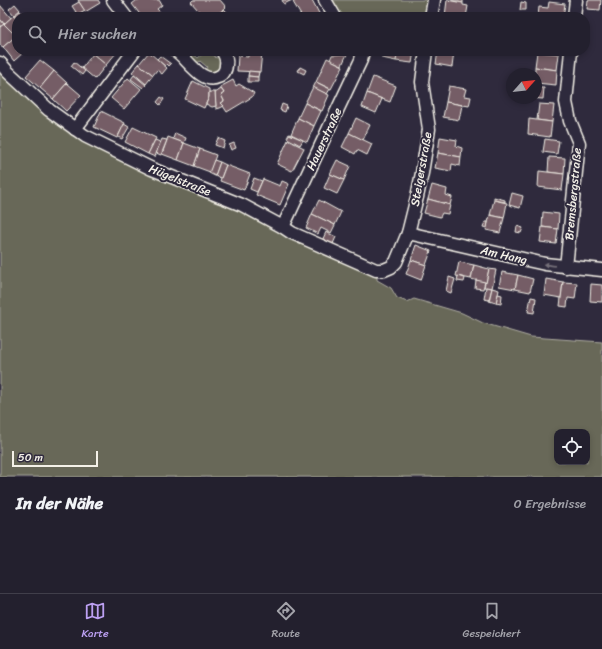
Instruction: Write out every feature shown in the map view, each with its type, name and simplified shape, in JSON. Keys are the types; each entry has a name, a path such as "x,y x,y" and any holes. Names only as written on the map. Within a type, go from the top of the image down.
{"street":[{"path":"113,0 122,12"},
{"path":"326,0 332,12"},
{"path":"432,12 434,0"},
{"path":"575,12 576,0"},
{"path":"75,129 130,56"},
{"path":"183,56 186,61 204,77 209,79 216,78 226,70 227,63 225,56"},
{"name":"Hauerstraße","path":"283,227 362,56"},
{"name":"Steigerstraße","path":"376,270 384,270 391,267 396,262 408,233 422,173 429,129 422,82 425,56"},
{"name":"Bremsbergstraße","path":"566,267 578,143 570,122 566,102 571,56"},
{"name":"Hügelstraße","path":"0,63 49,110 85,136 152,169 242,205 292,233 376,270"},
{"name":"Am Hang","path":"408,233 545,264 602,270"}],"green space":[{"path":"332,0 431,0 429,12 339,12"},
{"path":"196,56 198,58 200,56 214,56 216,58 220,56 221,67 212,72 205,70 207,67 200,61 196,64 189,57"},
{"path":"0,69 49,114 213,196 211,201 220,204 222,199 377,273 377,280 391,288 397,298 407,302 414,299 462,313 483,323 531,337 602,342 602,477 0,477"}],"building":[{"path":"78,0 98,0 100,3 85,12"},
{"path":"137,0 159,0 162,5 157,9 160,12 138,12 132,4"},
{"path":"193,0 220,0 226,7 220,12 200,12 191,2"},
{"path":"282,0 292,0 284,4"},
{"path":"297,0 312,0 318,12 299,12 293,2"},
{"path":"447,0 463,0 463,3"},
{"path":"447,0 463,3 463,5 468,6 467,12 446,12"},
{"path":"588,0 601,0 600,10 587,9"},
{"path":"79,2 85,11 76,12 72,6"},
{"path":"521,2 526,3 526,10 520,10"},
{"path":"549,2 565,4 564,12 538,12 539,7 548,8"},
{"path":"15,4 20,10 12,13 9,9"},
{"path":"0,5 11,18 4,24 0,19"},
{"path":"12,17 12,32 4,24"},
{"path":"0,19 4,24 0,27"},
{"path":"4,24 12,32 12,39 3,47 0,45 0,27"},
{"path":"12,39 12,56 20,56 14,61 3,47"},
{"path":"91,56 95,56 106,65 95,79 82,68"},
{"path":"95,56 114,56 106,65"},
{"path":"146,56 154,56 167,68 162,74 157,70 153,75 139,64"},
{"path":"160,56 171,64 169,66 167,64 165,66 157,59"},
{"path":"238,56 262,56 260,72 237,71"},
{"path":"332,56 346,56 342,65 330,60"},
{"path":"382,56 397,56 396,61 382,58"},
{"path":"397,56 413,56 412,63 396,61"},
{"path":"437,56 453,56 452,67 436,64"},
{"path":"536,56 559,56 557,70 535,67"},
{"path":"327,58 343,66 331,89 316,82"},
{"path":"40,60 54,71 40,88 26,76"},
{"path":"74,62 85,71 82,75 71,66"},
{"path":"139,64 153,75 146,84 132,72"},
{"path":"300,67 306,70 304,74 298,71"},
{"path":"535,67 557,70 556,85 542,84 542,68"},
{"path":"54,71 67,83 53,99 40,88"},
{"path":"249,71 259,72 258,77 248,76"},
{"path":"134,75 146,85 143,88 131,79"},
{"path":"248,76 258,77 258,82 248,82"},
{"path":"373,77 396,86 390,102 367,93"},
{"path":"128,78 141,89 124,109 111,98"},
{"path":"233,80 236,86 239,84 254,93 252,97 227,112 221,103 224,101 221,95 224,93 220,87"},
{"path":"193,81 209,89 209,97 204,108 185,99"},
{"path":"316,82 330,89 327,94 313,88"},
{"path":"67,83 81,95 66,111 53,99"},
{"path":"449,86 466,89 464,96 471,97 469,106 446,102"},
{"path":"313,87 329,95 322,111 305,103"},
{"path":"542,88 544,88 543,99"},
{"path":"221,89 224,93 221,95 224,101 221,103 224,106 216,109 215,93"},
{"path":"209,92 215,92 216,106 212,107 206,104 209,97"},
{"path":"367,93 382,99 376,113 362,107"},
{"path":"161,97 164,99 160,105 157,102"},
{"path":"446,102 462,105 459,120 443,117"},
{"path":"305,103 321,111 314,126 298,118"},
{"path":"282,104 287,106 285,112 280,110"},
{"path":"539,104 554,105 552,122 537,120"},
{"path":"101,111 125,123 117,138 94,127"},
{"path":"298,118 314,126 307,142 291,134"},
{"path":"356,118 370,125 363,140 349,133"},
{"path":"529,119 552,122 550,137 528,134"},
{"path":"124,124 129,127 122,139 118,137"},
{"path":"133,127 156,138 148,154 125,142"},
{"path":"175,133 186,138 184,143 173,139"},
{"path":"349,133 372,144 367,155 357,150 355,154 342,147"},
{"path":"289,134 303,140 300,145 287,138"},
{"path":"168,137 184,143 178,160 162,154"},
{"path":"440,137 457,140 456,146 462,148 461,157 438,153"},
{"path":"218,138 225,141 223,148 215,145"},
{"path":"162,139 167,140 161,155 156,153"},
{"path":"545,139 559,141 557,154 543,152"},
{"path":"155,140 160,142 155,157 148,154"},
{"path":"288,140 304,148 292,171 277,164"},
{"path":"184,143 200,149 194,166 178,160"},
{"path":"234,143 236,148 231,150 229,145"},
{"path":"200,149 216,155 210,172 194,166"},
{"path":"438,153 461,157 460,166 452,164 451,171 435,168"},
{"path":"549,157 565,158 564,174 548,172"},
{"path":"214,160 220,162 215,176 209,173"},
{"path":"337,160 350,166 344,180 330,174"},
{"path":"220,162 226,165 221,178 215,176"},
{"path":"226,165 250,174 244,190 220,181"},
{"path":"539,171 564,174 562,190 538,187"},
{"path":"330,174 344,180 337,194 324,188"},
{"path":"254,178 262,181 257,192 250,189"},
{"path":"263,179 280,186 282,181 289,184 280,205 256,195"},
{"path":"432,185 447,189 446,195 452,197 450,205 428,199"},
{"path":"512,193 523,196 520,208 509,205"},
{"path":"494,197 505,200 505,202 494,200"},
{"path":"428,199 450,205 448,214 442,213 440,217 424,213"},
{"path":"319,200 341,212 335,225 312,214"},
{"path":"494,200 507,203 504,218 490,215"},
{"path":"543,212 559,214 558,229 542,227"},
{"path":"312,214 335,225 331,233 321,228 318,234 306,228"},
{"path":"490,215 504,218 500,233 486,230"},
{"path":"485,222 488,222 487,228 483,227"},
{"path":"517,226 523,228 521,233 516,232"},
{"path":"542,227 558,229 556,244 540,242"},
{"path":"326,232 336,237 332,246 322,241"},
{"path":"416,245 431,251 426,265 411,260"},
{"path":"411,260 426,265 421,280 406,274"},
{"path":"459,262 474,265 471,279 456,276"},
{"path":"474,265 489,269 486,283 471,279"},
{"path":"489,269 496,270 492,288 484,287"},
{"path":"502,272 518,275 515,289 499,286"},
{"path":"518,275 533,279 530,292 515,289"},
{"path":"458,276 465,278 464,282 457,281"},
{"path":"449,277 455,279 451,293 446,291"},
{"path":"546,279 563,282 561,298 544,295"},
{"path":"476,280 485,282 483,289 475,288"},
{"path":"563,282 577,283 575,299 568,298 567,307 560,306"},
{"path":"591,284 602,285 602,302 590,301"},
{"path":"486,287 492,288 489,300 484,299"},
{"path":"492,288 499,290 496,303 489,301"},
{"path":"498,294 502,295 501,304 496,303"},
{"path":"531,297 536,298 534,313 528,312"}]}
